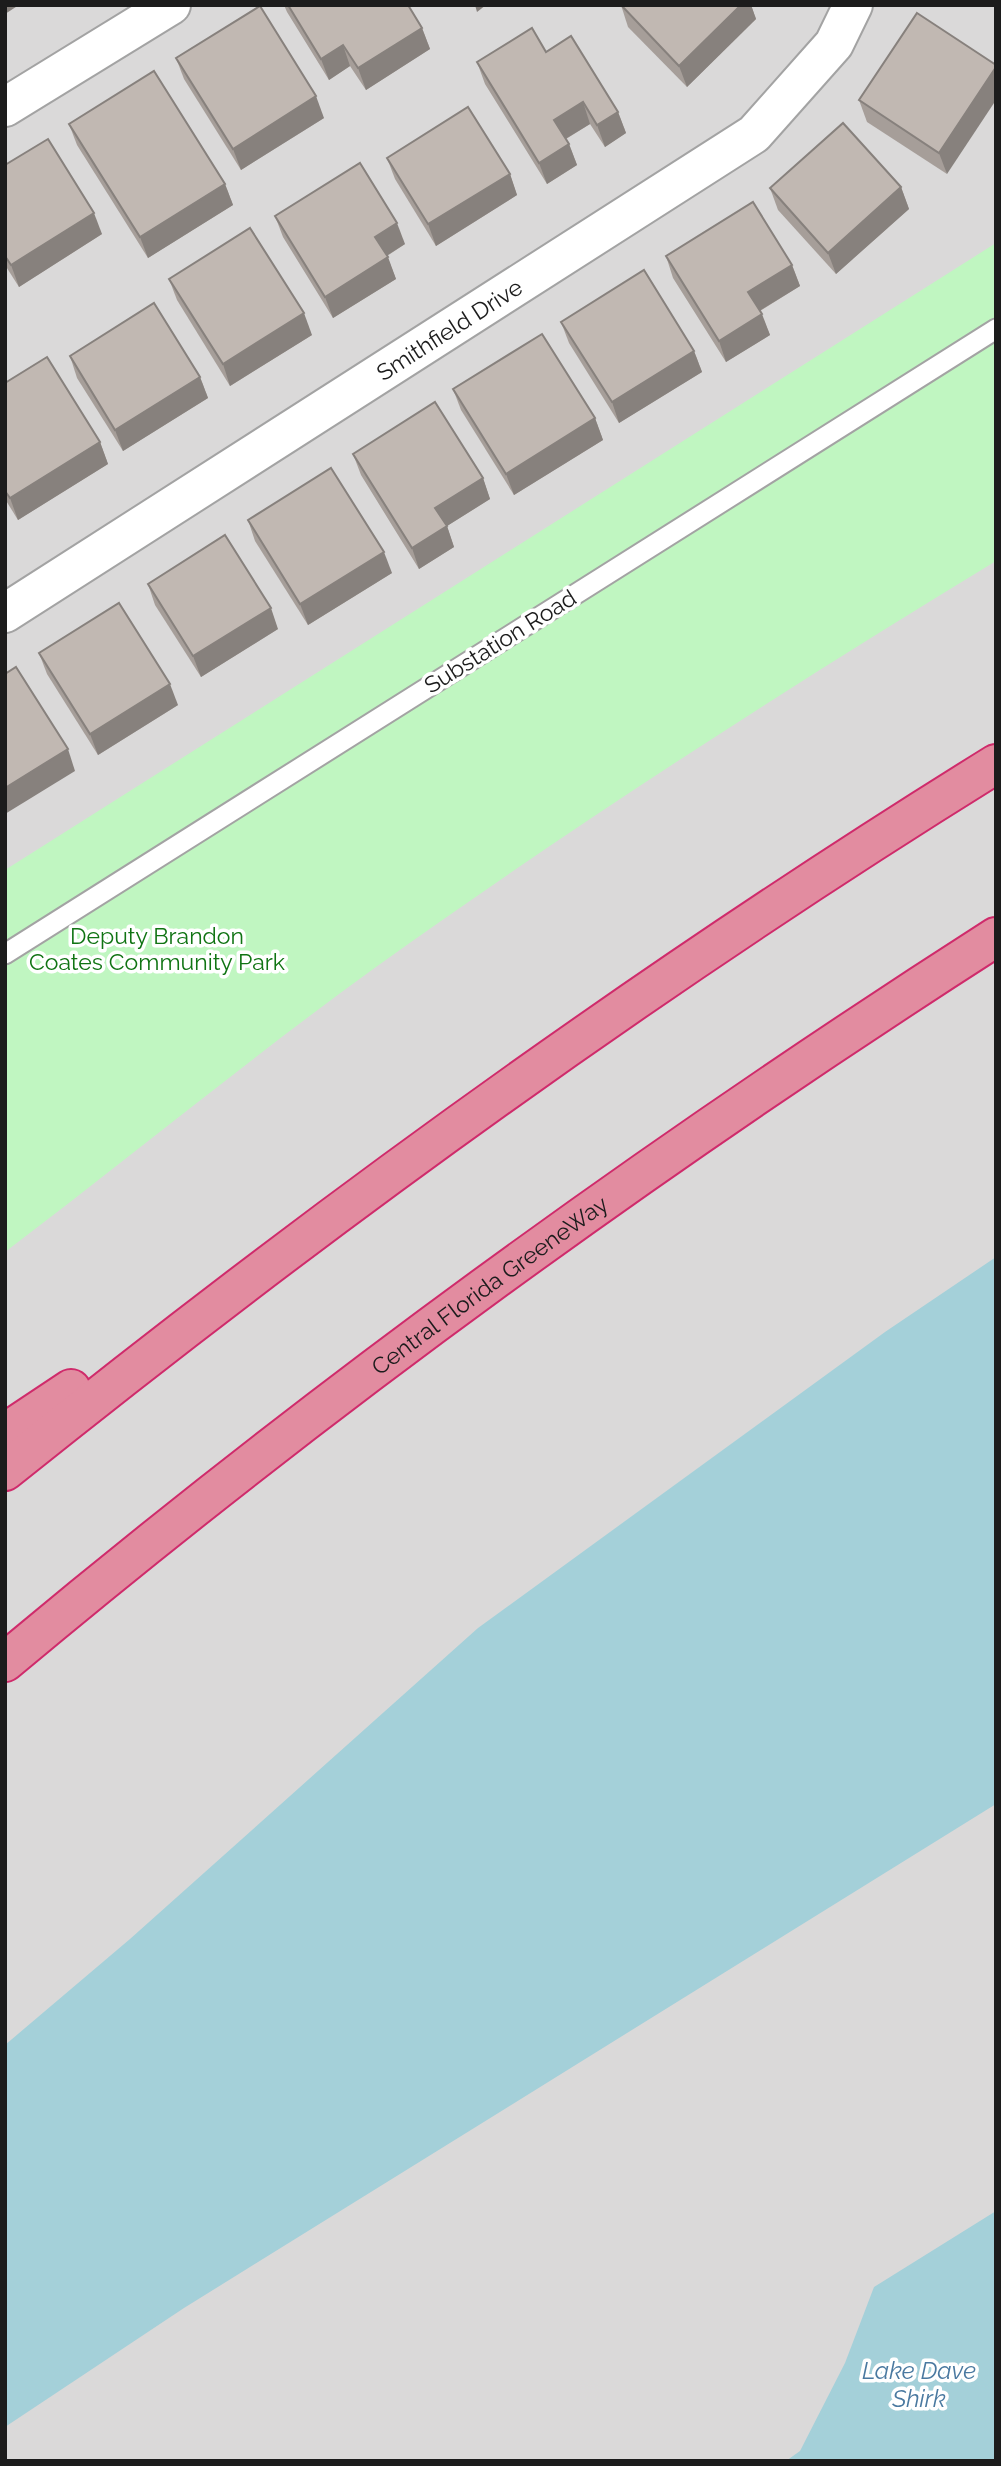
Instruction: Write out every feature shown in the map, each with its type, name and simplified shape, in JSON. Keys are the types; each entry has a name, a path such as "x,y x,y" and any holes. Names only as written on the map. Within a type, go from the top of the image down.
{"highway":[{"path":"5,1433 759,915 996,764"},
{"name":"Central Florida GreeneWay","path":"5,1662 221,1487 530,1253 850,1030 996,937"},
{"path":"5,1471 286,1250 445,1133"}],"street":[{"path":"5,107 171,5"},
{"name":"Smithfield Drive","path":"5,613 754,134 834,44 853,5"}],"lane":[{"name":"Substation Road","path":"5,954 996,329"}],"shaded area":[{"path":"5,5 996,5 996,2461 5,2461"}],"green space":[{"name":"Deputy Brandon Coates Community Park","path":"996,243 996,561 682,758 528,861 376,967 282,1037 5,1252 5,870"}],"water":[{"path":"996,1257 996,1804 184,2308 5,2427 5,2045 130,1939 478,1628 885,1332"},
{"name":"Lake Dave Shirk","path":"996,2211 994,2461 786,2461 800,2451 845,2363 874,2287"}],"building":[{"path":"288,5 408,5 422,28 358,68 343,45 321,59"},
{"path":"621,5 741,5 679,66"},
{"path":"260,6 316,96 233,149 176,58"},
{"path":"917,13 996,65 939,153 859,100"},
{"path":"532,28 546,52 571,36 618,112 597,125 583,102 554,120 569,144 539,163 477,62"},
{"path":"154,71 225,184 140,237 69,124"},
{"path":"468,107 510,174 428,224 387,158"},
{"path":"843,123 901,187 828,253 770,188"},
{"path":"48,139 94,213 11,265 5,256 5,165"},
{"path":"360,163 397,223 375,237 388,257 325,297 275,216"},
{"path":"753,202 792,265 748,292 762,314 719,341 666,256"},
{"path":"250,228 304,313 223,364 169,279"},
{"path":"644,270 694,351 612,402 561,322"},
{"path":"154,303 200,377 115,430 70,356"},
{"path":"542,334 595,418 506,474 453,389"},
{"path":"47,357 100,442 10,498 5,491 5,383"},
{"path":"435,402 483,478 435,508 447,526 412,548 353,454"},
{"path":"331,468 384,552 300,604 248,520"},
{"path":"225,535 271,608 193,656 148,584"},
{"path":"119,603 170,684 90,734 39,653"},
{"path":"16,667 68,749 5,788 5,674"}]}
